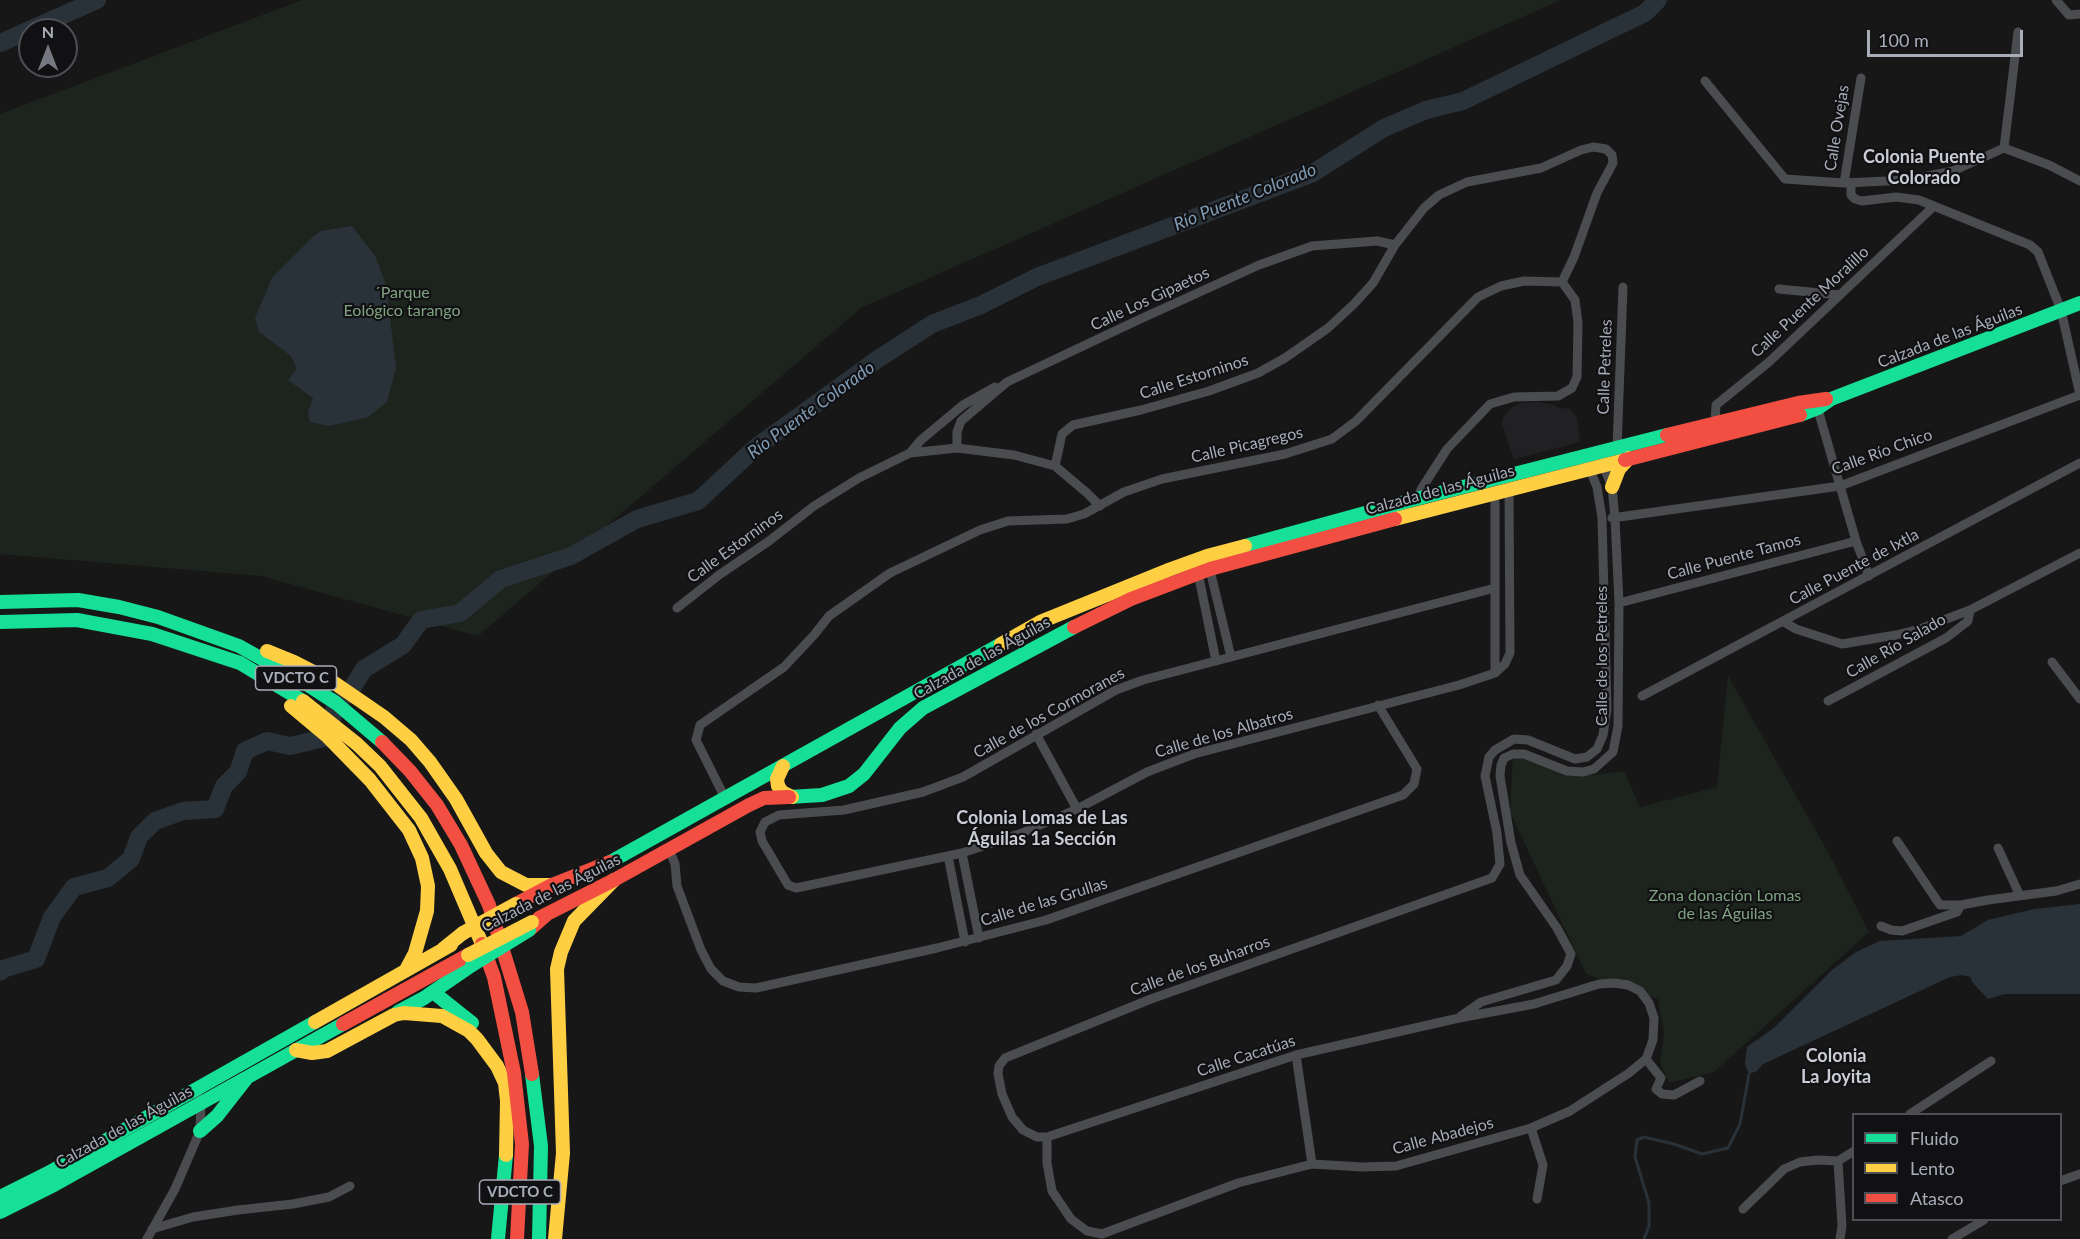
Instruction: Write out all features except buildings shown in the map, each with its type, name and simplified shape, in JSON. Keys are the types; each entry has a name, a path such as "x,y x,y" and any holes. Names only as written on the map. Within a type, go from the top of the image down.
{"main road":[{"name":"Calzada de las Águilas","path":"1602,458 1617,448 1715,423 1816,404 2080,303"},
{"name":"Calzada de las Águilas","path":"0,1197 48,1173 464,935 519,905 610,862 1040,622 1203,565 1602,458 1629,458 1800,415 1816,404"},
{"path":"1612,487 1619,469 1629,458"},
{"name":"Calzada de las Águilas","path":"1417,506 1502,491 1587,462"},
{"name":"Calzada de las Águilas","path":"0,1212 54,1185 296,1050 470,960 531,926 546,915 764,798 822,795 849,786 864,774 900,728 923,708 1047,640 1203,565"},
{"name":"VDCTO C","path":"0,602 78,600 119,607 158,617 238,646 336,703 376,736 410,771 436,805 476,876 489,905 522,1012 541,1146 538,1239"},
{"name":"VDCTO C","path":"0,622 77,620 116,626 240,663 307,703 380,766 421,818 450,869 472,917 494,977 514,1074 522,1144 517,1239"},
{"path":"238,646 260,648 333,682 384,717 411,740 456,799 506,888 519,905 552,885 610,862"},
{"path":"264,677 279,696 328,737 370,780 409,831 422,858 428,886 427,911 415,953 407,968"},
{"path":"882,709 895,714 900,728"},
{"path":"783,766 777,779 778,786 782,792 792,797"},
{"path":"675,825 683,841"},
{"path":"486,853 501,872 516,881 535,886 552,885"},
{"path":"555,1239 562,1153 557,1008 558,969 561,952 574,921 614,880"},
{"path":"296,1050 312,1053 327,1051 433,992 470,960"},
{"path":"433,992 472,1023 485,1037 498,1057 504,1073 507,1146 498,1239"},
{"path":"394,1015 416,1013 442,1017 469,1031 485,1048 505,1083"},
{"path":"200,1131 217,1116 248,1076"}],"street":[{"path":"2056,0 2069,15 2080,14"},
{"path":"2004,148 2018,32"},
{"name":"Calle Ovejas","path":"1847,183 1861,78"},
{"path":"1705,81 1785,179 1847,183 1908,180 1953,171 2004,148 2049,165 2080,181"},
{"name":"Calle Estorninos","path":"677,608 814,506 859,478 910,453 957,448 1014,455 1055,466 1062,434 1073,425 1141,410 1209,391 1258,373 1285,358 1328,328 1354,304 1372,283 1395,245 1424,208 1439,195 1467,182 1541,168 1581,150 1593,147 1606,149 1612,155 1612,163 1597,193 1574,257 1562,282"},
{"path":"1847,183 1855,199 1862,201 1908,198 1934,206 2030,245 2038,252 2061,310 2080,395"},
{"name":"Calle Puente Moralillo","path":"1715,423 1716,405 1769,362 1934,206"},
{"name":"Calle Los Gipaetos","path":"957,448 957,432 961,421 1006,382 1259,265 1312,246 1377,241 1395,245"},
{"name":"Calle Picagregos","path":"725,798 696,740 700,725 784,667 829,616 890,573 980,530 1008,521 1067,519 1084,514 1124,492 1162,480 1285,454 1332,439 1356,421 1478,297 1501,286 1524,281 1562,282"},
{"path":"1417,506 1447,449 1490,404 1514,397 1558,396 1572,388 1577,376 1578,323 1575,300 1562,282"},
{"name":"Calle Petreles","path":"1617,448 1623,287"},
{"path":"1779,289 1840,295"},
{"path":"910,453 921,440 963,405 985,391 1006,382"},
{"name":"Calle Río Chico","path":"1602,518 1616,518 1840,486 2080,395"},
{"path":"1816,404 1856,541 1869,576"},
{"name":"Calle de los Petreles","path":"1459,1018 1481,1002 1556,980 1567,966 1571,954 1557,928 1520,875 1511,843 1500,776 1504,759 1513,754 1524,754 1567,771 1583,772 1594,769 1612,752 1618,726 1619,603 1616,518 1612,487 1602,458"},
{"name":"Calle de los Petreles","path":"1500,864 1497,833 1485,776 1489,758 1495,750 1514,739 1528,740 1575,759 1587,757 1596,749 1603,735 1607,709 1602,518 1597,487 1587,462"},
{"name":"Calle Puente de Ixtla","path":"1642,696 2080,463"},
{"path":"1055,466 1100,506"},
{"path":"1496,673 1495,588 1502,491"},
{"path":"1496,673 1505,664 1510,653 1502,491"},
{"name":"Calle Puente Tamos","path":"1619,603 1856,541"},
{"path":"1784,622 1796,629 1842,644 1896,635 1920,629 1970,610 2080,553"},
{"path":"1203,565 1231,657"},
{"path":"1203,565 1216,661"},
{"name":"Calle de los Cormoranes","path":"796,888 788,885 762,841 760,832 765,822 779,815 844,810 923,792 963,777 1116,690 1143,680 1495,588"},
{"name":"Calle Río Salado","path":"1828,702 1946,638 1968,621 1970,610"},
{"path":"2052,662 2080,699"},
{"name":"Calle de los Albatros","path":"796,888 962,853 1022,833 1077,809 1147,772 1194,754 1459,685 1496,673"},
{"name":"Calle de las Grullas","path":"669,849 675,864 677,886 711,969 723,981 739,987 756,988 964,942 1046,920 1403,795 1414,784 1417,769 1378,705"},
{"path":"1036,734 1077,809"},
{"path":"1897,841 1940,905 1961,905 2056,891 2080,884"},
{"path":"1998,848 2020,896"},
{"path":"962,853 979,938"},
{"path":"948,856 964,942"},
{"name":"Calle de los Buharros","path":"1047,1137 1037,1137 1023,1131 1012,1117 1002,1094 998,1074 999,1066 1005,1058 1151,999 1492,878 1500,864"},
{"path":"1881,926 1902,931 1957,912 1961,905"},
{"path":"1459,1018 1534,1004 1599,984 1628,985 1640,991 1649,1003 1654,1018 1653,1040 1646,1059 1661,1078 1656,1089 1662,1094 1674,1095 1700,1081"},
{"name":"Calle Cacatúas","path":"1047,1137 1296,1055 1459,1018"},
{"path":"1296,1055 1312,1164"},
{"name":"Calle Abadejos","path":"1047,1137 1047,1163 1052,1191 1071,1219 1087,1231 1102,1234 1238,1183 1312,1164 1362,1167 1396,1166 1531,1128 1570,1111 1629,1073 1646,1059"},
{"path":"1912,1113 1991,1061"},
{"path":"147,1239 175,1189 200,1131 201,1102 194,1089"},
{"path":"1531,1128 1543,1166 1537,1199"},
{"path":"1743,1209 1784,1169 1800,1162 1838,1161 1852,1152"},
{"path":"1838,1161 1842,1226 1840,1239"},
{"path":"2062,1181 2080,1174"},
{"path":"152,1229 193,1217 329,1197 350,1186"},
{"path":"1952,1239 1982,1221"}],"shaded area":[{"path":"352,226 375,256 386,284 396,368 387,402 368,417 329,426 310,422 308,412 313,398 288,380 297,369 291,356 259,332 255,318 272,278 314,236 321,231"},
{"path":"1539,402 1562,409 1569,407 1577,418 1580,442 1514,459 1502,424 1503,418 1511,408 1520,403"},
{"path":"2080,904 2080,994 2005,994 1988,999 1970,977 1962,975 1950,977 1763,1064 1757,1071 1749,1074 1745,1064 1747,1047 1775,1027 1832,970 1856,952 1880,941 1961,936 1988,920 2034,909"}],"green space":[{"name":"´Parque Eológico tarango","path":"302,0 1561,0 861,308 478,636 261,576 0,554 0,114"},
{"name":"Zona donación Lomas de las Águilas","path":"1728,676 1829,854 1869,932 1714,1072 1669,1083 1660,1062 1664,1034 1658,999 1586,974 1510,812 1513,753 1593,775 1624,771 1640,807 1717,787"}],"waterway":[{"path":"0,43 97,0"},
{"name":"Río Puente Colorado","path":"0,972 3,969 36,959 52,917 74,887 108,878 131,859 139,837 155,821 183,811 215,809 224,786 238,772 245,751 267,741 290,746 328,737 336,703 349,693 364,669 403,645 421,620 460,613 501,579 571,556 637,519 698,501 755,448 878,359 932,324 981,305 1037,277 1313,173 1384,128 1426,110 1463,101 1645,13 1658,0"},
{"path":"1644,1239 1649,1226 1649,1203 1635,1157 1637,1140 1644,1137 1702,1154 1728,1148 1740,1124 1749,1074"}],"traffic: fast":[{"path":"1800,415 1818,408 1831,399 2080,303"},
{"path":"1245,546 1416,499 1667,435"},
{"path":"0,602 78,600 119,607 158,617 239,646 336,703 382,742"},
{"path":"0,622 77,620 152,634 240,663 303,701"},
{"path":"789,797 822,795 849,786 864,774 900,728 923,708 1074,627"},
{"path":"603,866 1001,644"},
{"path":"472,965 529,930"},
{"path":"398,1012 424,998 472,965"},
{"path":"433,992 472,1023"},
{"path":"0,1197 48,1173 315,1022"},
{"path":"0,1212 54,1185 343,1024"},
{"path":"532,1074 541,1146 539,1239"},
{"path":"200,1131 217,1116 246,1079"},
{"path":"498,1239 506,1155"}],"traffic: slow":[{"path":"1612,487 1619,469 1629,458"},
{"path":"1395,519 1625,460"},
{"path":"1001,644 1040,622 1171,569 1245,546"},
{"path":"267,651 333,682 384,717 411,740 430,762 456,799 486,853 501,872 526,885 552,885"},
{"path":"303,701 357,744 380,766 421,818 450,869 482,944"},
{"path":"291,706 328,737 370,780 409,830 422,858 428,886 427,911 415,953 407,968"},
{"path":"783,766 777,779 778,786 782,792 792,797"},
{"path":"555,1239 563,1153 557,969 561,952 574,921 614,880"},
{"path":"463,933 516,904"},
{"path":"468,955 532,922"},
{"path":"443,949 463,933"},
{"path":"315,1022 451,945"},
{"path":"296,1050 312,1053 327,1051 394,1015 404,1013 442,1016 469,1031 477,1039 497,1066 505,1083 506,1155"}],"traffic: jam":[{"path":"1667,435 1798,403 1826,399"},
{"path":"1625,460 1800,415"},
{"path":"1074,627 1131,599 1210,569 1395,519"},
{"path":"382,742 410,771 437,805 461,845 489,905 522,1012 532,1074"},
{"path":"539,918 614,880 749,805 764,798 789,797"},
{"path":"516,904 552,885 610,862"},
{"path":"529,930 546,915"},
{"path":"482,944 494,977 514,1073 522,1144 517,1239"},
{"path":"343,1024 468,955"}],"district":[{"name":"Colonia Puente Colorado","path":"1924,167"},
{"name":"Colonia Lomas de Las Águilas 1a Sección","path":"1042,828"},
{"name":"Colonia La Joyita","path":"1836,1066"}]}
